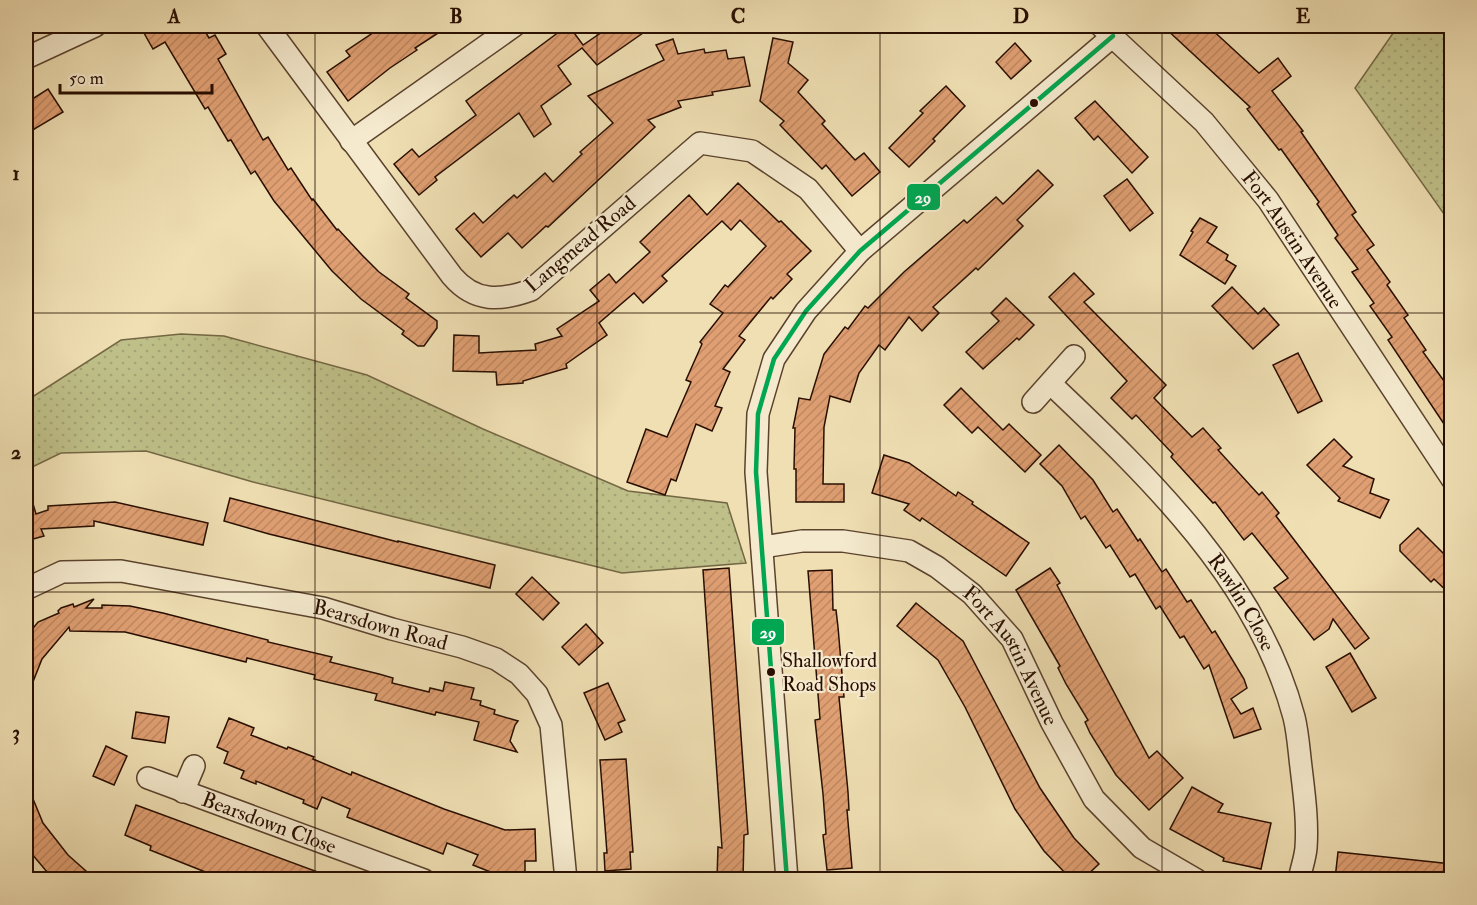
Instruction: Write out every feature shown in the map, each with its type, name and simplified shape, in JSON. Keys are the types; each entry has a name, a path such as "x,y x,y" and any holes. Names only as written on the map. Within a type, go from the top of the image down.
{"street":[{"path":"26,58 96,26"},
{"name":"Langmead Road","path":"267,26 460,285 476,294 510,298 531,290 700,143 752,151 808,189 860,251"},
{"path":"351,141 514,26"},
{"path":"787,879 756,472 758,414 774,359 806,311 860,251 1107,31"},
{"name":"Fort Austin Avenue","path":"1107,31 1204,122 1268,200 1452,478"},
{"path":"1033,402 1074,356"},
{"name":"Rawlin Close","path":"1051,384 1131,462 1216,558 1245,602 1275,662 1295,718 1305,802 1306,848 1299,879"},
{"name":"Fort Austin Avenue","path":"762,547 802,541 843,541 909,551 937,567 972,594 1012,639 1052,723 1094,799 1142,848 1197,879"},
{"name":"Bearsdown Road","path":"26,589 62,572 121,571 323,608 496,658 519,674 537,694 551,725 566,879"},
{"name":"Bearsdown Close","path":"183,792 194,766"},
{"name":"Bearsdown Close","path":"148,778 424,879"}],"green space":[{"path":"1398,26 1451,26 1451,224 1355,88"},
{"path":"181,334 224,336 367,375 483,429 628,491 727,503 746,563 622,573 253,482 146,451 61,453 26,470 26,401 121,340"}],"building":[{"path":"140,26 202,26 209,38 215,35 226,54 218,59 263,140 268,137 288,170 291,168 312,200 337,230 379,272 409,294 406,298 437,321 437,328 424,346 418,346 402,334 404,331 361,299 332,271 274,201 255,171 251,174 208,107 205,109 165,42 153,49"},
{"path":"370,26 449,26 415,48 417,50 348,101 327,72 350,56 346,51 374,32"},
{"path":"567,26 583,45 611,26 653,26 597,65 582,48 558,66 571,84 541,106 551,124 534,137 519,113 435,177 437,180 419,195 394,164 412,149 419,157 476,115 466,101"},
{"path":"1163,26 1208,26 1259,73 1278,58 1291,76 1272,91 1303,131 1301,132 1356,212 1352,215 1374,245 1367,250 1390,282 1387,285 1408,315 1404,318 1426,350 1423,352 1452,392 1452,436 1388,340 1392,337 1370,306 1374,303 1352,272 1358,269 1335,238 1338,235 1317,204 1319,202 1281,149 1279,150 1247,109 1250,107"},
{"path":"773,38 793,42 788,63 808,80 798,92 825,121 822,124 855,160 864,153 880,172 852,196 826,165 822,169 780,125 784,121 760,101"},
{"path":"673,39 678,54 704,49 705,53 726,50 728,59 744,57 750,86 712,92 713,95 678,101 681,107 648,120 655,127 548,227 546,226 522,248 508,233 481,257 456,229 474,213 483,223 514,195 517,198 545,173 553,182 582,154 580,152 613,123 588,96 664,60 656,45"},
{"path":"1015,43 1031,61 1011,79 996,62"},
{"path":"946,86 965,106 909,167 889,148 923,113 920,111"},
{"path":"48,89 63,112 26,134 26,103"},
{"path":"1095,101 1148,157 1132,173 1098,136 1094,140 1075,118"},
{"path":"1038,170 1053,185 1017,220 1023,226 978,270 976,268 933,307 939,313 922,331 909,317 885,350 879,345 859,373 850,402 830,396 824,427 823,484 844,484 844,502 796,502 795,428 793,428 799,398 810,400 824,354 845,327 848,329 865,306 868,308 904,272 964,220 967,223 996,197 1003,204"},
{"path":"1127,179 1153,213 1130,231 1104,196"},
{"path":"738,183 811,251 787,274 792,279 773,299 771,297 739,336 745,340 723,369 730,372 715,406 722,408 712,431 696,424 676,481 671,479 665,495 627,482 646,429 667,437 691,382 686,380 702,344 700,342 723,313 710,304 725,285 728,287 766,246 740,220 731,230 722,221 662,276 667,281 643,303 634,293 599,323 607,335 566,364 567,368 523,381 523,383 497,385 496,372 453,371 454,335 479,336 479,353 536,350 535,344 562,336 557,329 599,301 590,290 609,274 616,283 650,252 640,242 689,195 707,215"},
{"path":"1200,218 1217,227 1207,242 1228,255 1226,260 1236,266 1225,284 1180,255"},
{"path":"1074,273 1094,294 1084,302 1166,385 1154,398 1192,437 1203,428 1221,448 1218,450 1259,495 1262,492 1279,513 1276,516 1369,638 1355,649 1333,619 1329,629 1314,640 1274,588 1288,578 1252,533 1244,540 1215,502 1213,503 1171,457 1173,454 1136,415 1132,419 1111,398 1127,381 1049,297"},
{"path":"1232,287 1258,314 1264,308 1279,325 1253,349 1212,306"},
{"path":"1006,298 1034,325 983,369 966,352 999,321 991,313"},
{"path":"1298,353 1322,401 1298,413 1273,365"},
{"path":"961,388 1003,430 1009,424 1041,455 1025,472 978,427 972,433 944,405"},
{"path":"1334,439 1352,457 1343,466 1374,479 1370,493 1389,500 1380,518 1338,501 1340,498 1307,465"},
{"path":"1059,445 1093,480 1113,512 1117,509 1162,572 1166,569 1187,602 1191,600 1212,633 1215,631 1247,688 1231,699 1241,714 1253,708 1261,729 1234,738 1209,665 1204,669 1184,636 1180,638 1160,606 1156,609 1135,574 1130,577 1110,545 1106,548 1085,516 1081,519 1062,486 1040,464"},
{"path":"884,455 909,463 956,496 958,492 1029,543 1006,576 922,518 920,521 904,510 909,504 872,493"},
{"path":"29,490 36,514 48,510 48,506 115,502 208,523 203,545 94,521 94,526 41,529 44,536 26,541 26,491"},
{"path":"230,498 495,565 490,588 224,521"},
{"path":"1418,528 1452,562 1452,596 1434,579 1431,582 1400,551 1400,545"},
{"path":"729,568 748,834 744,835 743,879 717,879 718,847 722,848 703,570"},
{"path":"1050,568 1060,583 1057,585 1149,758 1157,751 1183,778 1149,810 1116,775 1090,733 1085,722 1088,720 1066,684 1058,668 1060,666 1016,590"},
{"path":"832,570 833,610 836,610 844,697 839,697 852,868 827,870 823,835 826,834 823,794 815,720 820,719 808,571"},
{"path":"532,577 559,603 543,620 516,594"},
{"path":"94,599 86,608 102,608 102,605 130,606 163,613 332,657 330,662 393,678 392,683 429,692 430,688 443,691 445,682 474,688 471,699 481,701 480,705 495,710 494,714 518,721 510,741 517,752 474,740 479,722 436,712 435,715 375,700 377,694 314,679 315,675 247,658 246,662 125,632 70,631 69,627 42,659 26,697 26,637 38,622 59,613 61,608 73,604 74,607"},
{"path":"916,603 963,641 1040,788 1074,838 1099,864 1083,879 1071,879 1044,851 1015,809 965,707 938,660 897,626"},
{"path":"586,624 603,643 579,665 562,647"},
{"path":"1350,653 1376,698 1352,712 1326,667"},
{"path":"608,683 625,720 618,723 622,732 605,740 584,693"},
{"path":"136,712 169,717 165,743 132,738"},
{"path":"229,718 254,728 251,735 287,749 288,747 351,775 352,772 444,809 505,830 535,829 536,861 525,861 525,874 498,875 473,865 478,855 447,843 443,854 347,817 350,809 322,797 317,809 303,803 304,800 256,781 256,784 241,778 244,771 224,763 228,752 217,747"},
{"path":"106,746 127,756 114,785 93,776"},
{"path":"626,759 633,852 630,852 631,869 605,871 604,853 607,853 600,760"},
{"path":"26,782 43,823 68,855 95,879 53,879 26,847"},
{"path":"1192,787 1223,804 1218,812 1271,823 1261,869 1223,861 1224,858 1170,829"},
{"path":"136,805 334,879 226,879 213,875 150,850 151,846 125,835"},
{"path":"1338,852 1452,864 1452,879 1335,879"}],"transit line":[{"name":"29","path":"787,880 756,472 758,414 774,359 806,311 860,251 1113,36"}],"place":[{"name":"Shallowford Road Shops","path":"771,672"}]}
